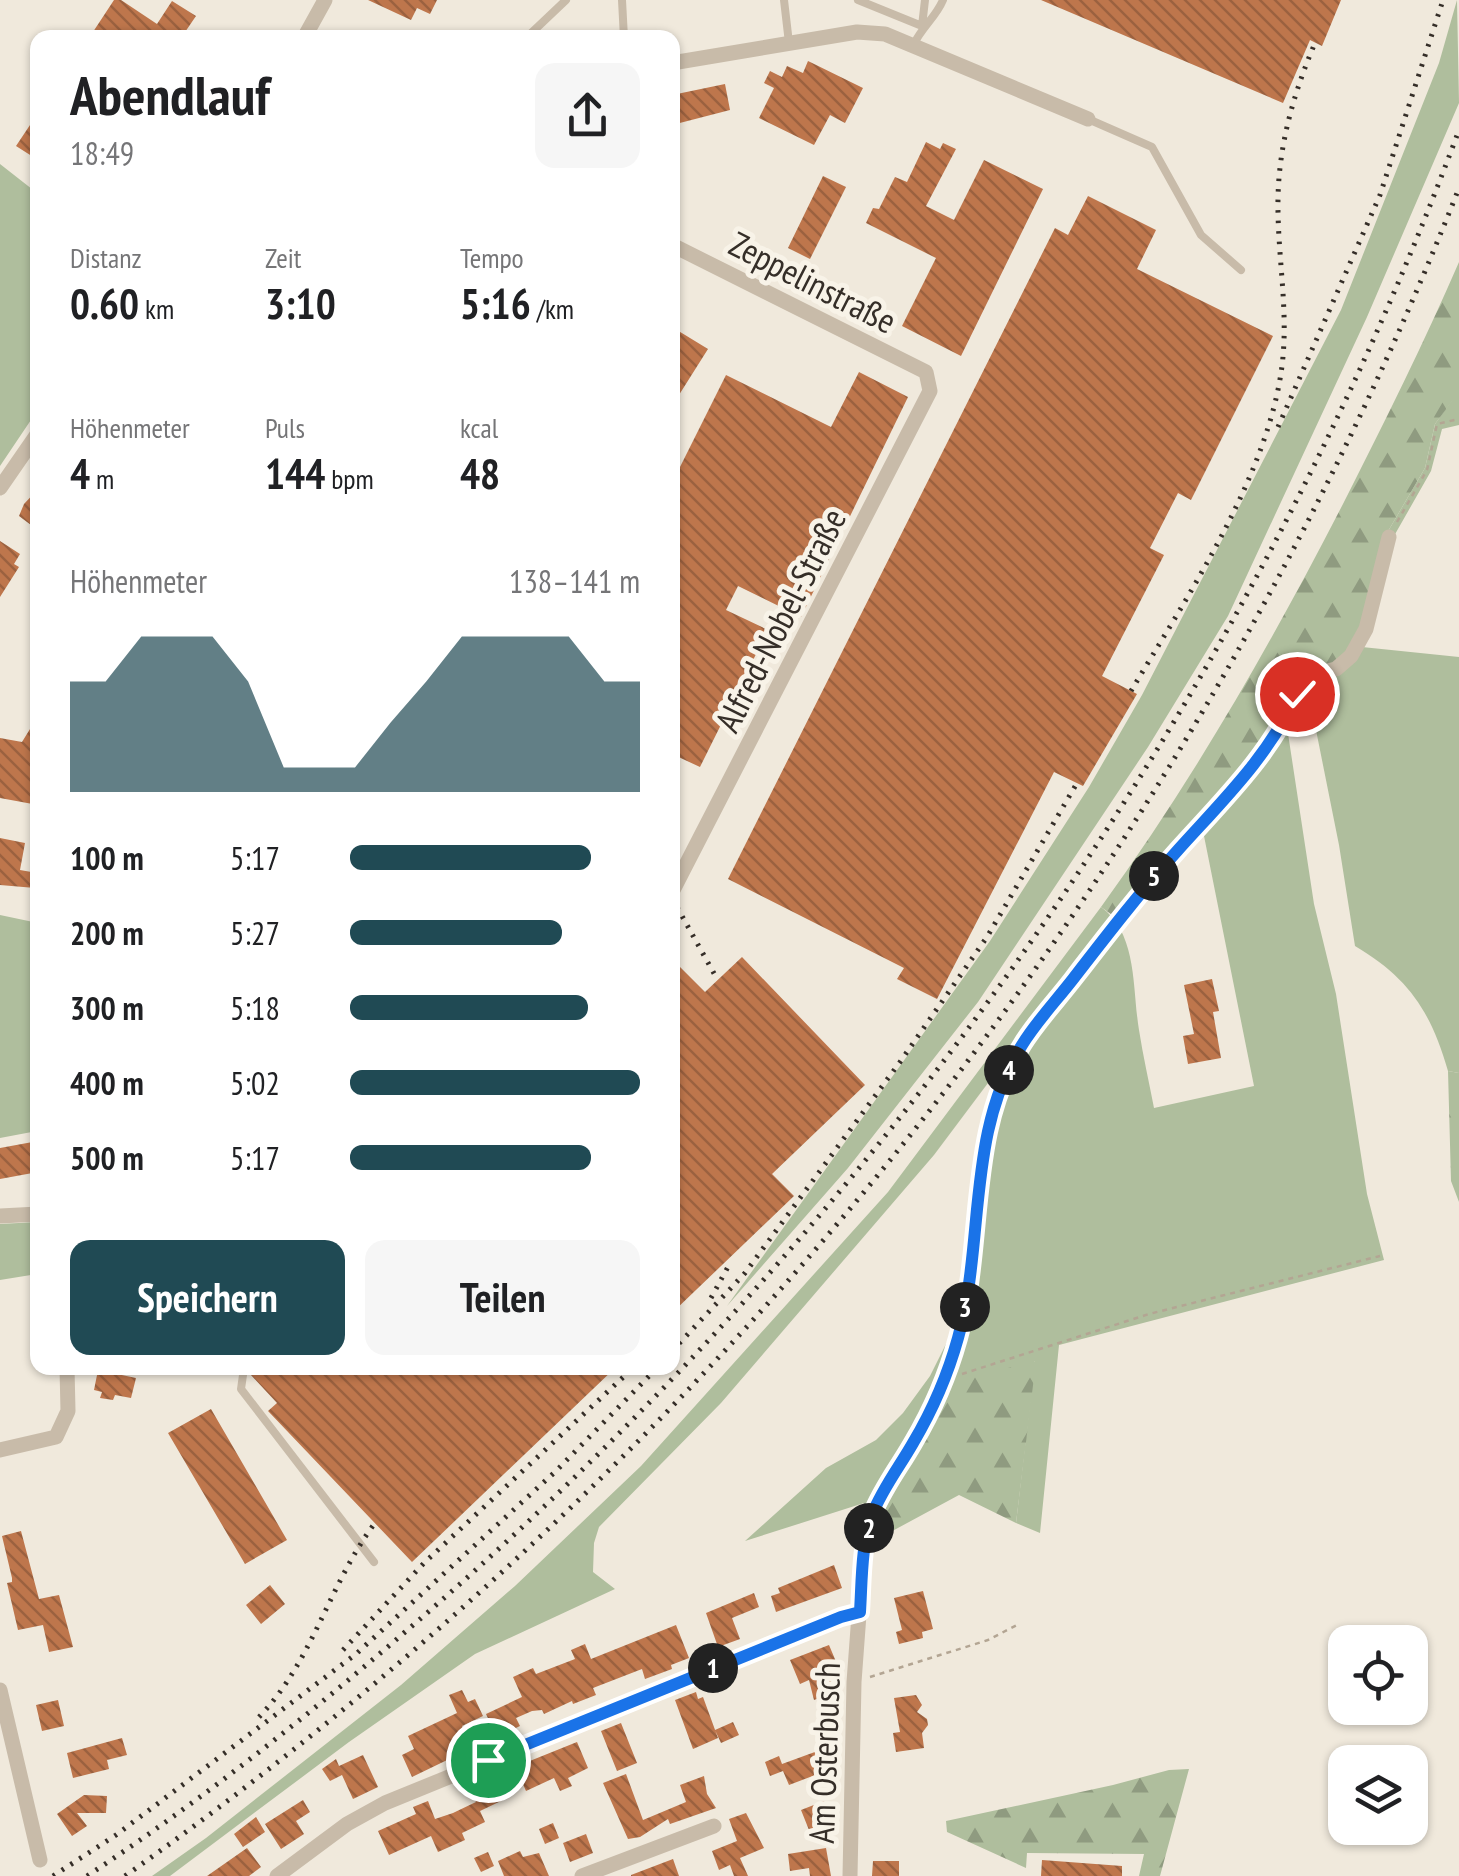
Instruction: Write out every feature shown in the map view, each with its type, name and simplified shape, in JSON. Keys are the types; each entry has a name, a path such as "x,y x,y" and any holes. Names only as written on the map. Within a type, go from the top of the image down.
{"street":[{"path":"308,30 325,0"},
{"path":"680,63 856,32 885,34 1088,119"},
{"name":"Zeppelinstraße","path":"680,249 926,372"},
{"name":"Alfred-Nobel-Straße","path":"680,876 930,391 926,372"},
{"path":"0,488 30,445"},
{"name":"Am Osterbusch","path":"850,1876 854,1682 864,1548 872,1516 946,1376 966,1305 978,1186 990,1118 1004,1079 1022,1044 1151,880 1258,762 1297,694 1318,673 1336,669 1351,656 1366,629 1389,537"},
{"path":"0,1216 30,1214"},
{"path":"0,1450 56,1438 68,1410 66,1375"},
{"path":"277,1876 348,1824 385,1803 591,1716 860,1612"},
{"path":"0,1690 40,1860"},
{"path":"582,1876 714,1826"}],"lane":[{"path":"534,30 566,0"},
{"path":"622,0 624,30"},
{"path":"784,0 789,43"},
{"path":"858,0 922,26"},
{"path":"914,44 926,0"},
{"path":"922,26 939,10 943,0"},
{"path":"1088,119 1152,147 1201,235 1240,270"},
{"path":"243,1375 241,1389 374,1562"}],"path":[{"path":"1389,537 1427,470 1437,424 1459,419"},
{"path":"946,1376 1149,1314 1380,1256"},
{"path":"854,1682 988,1640 1016,1624"}],"green space":[{"path":"1457,0 1459,103 1367,317 1228,616 1148,747 978,1002 848,1168 727,1306 990,941 1089,787 1142,695 1341,310 1439,63"},
{"path":"0,164 30,188 30,421 0,466"},
{"path":"1459,262 1459,399 1453,400 1435,424 1425,468 1387,533 1363,627 1350,654 1317,670 1256,760 1115,917 1101,907 1200,760 1289,606 1389,413"},
{"path":"1453,399 1459,399 1459,425 1442,429 1431,471 1394,536 1362,647 1459,657 1459,1073 1448,1071 1434,1031 1404,984 1355,946 1308,690 1287,727 1314,904 1336,994 1367,1194 1384,1260 1059,1345 1040,1533 1016,1523 1035,1361 872,1542 864,1503 745,1541 826,1468 876,1440 903,1413 930,1376 948,1340 958,1303 976,1157 995,1085 992,1081 988,1083 934,1155 721,1403 599,1527 593,1572 615,1589 475,1654 349,1742 170,1876 152,1876 401,1685 515,1586 641,1466 888,1192 1101,907 1113,918 1127,947 1154,1108 1254,1086 1201,821 1387,533 1425,468 1435,424"},
{"path":"0,915 30,921 30,1132 0,1138"},
{"path":"1448,1071 1459,1073 1459,1202 1451,1181"},
{"path":"30,1222 30,1275 0,1280 0,1224"},
{"path":"1036,1361 1016,1523 959,1495 872,1542 877,1521 950,1382"},
{"path":"1189,1769 1160,1876 1139,1876 1144,1854 1027,1853 1026,1868 947,1832 946,1821 1169,1770"}],"building":[{"path":"114,0 121,0 157,24 172,1 196,16 186,30 94,30"},
{"path":"368,0 437,0 430,14 417,8 411,20"},
{"path":"1041,0 1341,0 1322,46 1310,40 1283,103"},
{"path":"808,61 863,88 845,123 830,115 814,145 759,118 774,88 764,83 770,71 782,77 787,66 803,73"},
{"path":"725,84 730,110 680,123 680,93"},
{"path":"30,125 30,155 16,146"},
{"path":"926,142 940,149 943,143 956,149 926,206 954,220 984,160 1043,189 961,356 902,326 936,258 866,223 873,208 879,209 895,177 907,182"},
{"path":"823,176 846,187 810,259 788,248"},
{"path":"1088,196 1156,230 1137,269 1273,336 1191,500 1178,493 1150,548 1164,555 1102,676 1137,694 1083,786 1054,772 937,999 897,979 904,968 728,879 1055,228 1068,235"},
{"path":"680,332 708,349 680,393"},
{"path":"859,372 908,397 801,617 738,586 726,610 768,630 700,767 680,758 680,467 726,375 831,427"},
{"path":"30,498 30,524 19,516"},
{"path":"0,541 20,554 14,564 19,567 0,597"},
{"path":"30,729 30,804 0,798 0,738 22,742"},
{"path":"0,838 25,843 20,870 30,872 30,888 0,885"},
{"path":"742,957 865,1085 772,1174 794,1196 680,1305 680,967 705,992"},
{"path":"1212,979 1219,1011 1213,1012 1221,1058 1188,1064 1183,1036 1194,1034 1184,985"},
{"path":"30,1142 30,1173 0,1179 0,1148"},
{"path":"97,1375 136,1378 131,1398 100,1398 102,1392 94,1390"},
{"path":"251,1375 608,1375 412,1562 268,1411 277,1403"},
{"path":"211,1409 287,1540 245,1564 168,1433"},
{"path":"21,1531 39,1599 59,1595 73,1647 49,1652 43,1625 18,1630 2,1536"},
{"path":"834,1565 842,1588 776,1612 771,1596 780,1593 778,1588"},
{"path":"270,1585 285,1604 261,1624 246,1605"},
{"path":"923,1591 933,1629 922,1632 923,1638 899,1644 896,1632 902,1630 894,1598"},
{"path":"754,1593 759,1607 732,1618 740,1639 718,1647 706,1613"},
{"path":"676,1625 689,1658 671,1665 672,1669 645,1679 642,1669 593,1688 596,1695 573,1704 572,1701 544,1714 542,1710 532,1711 516,1718 520,1726 497,1737 486,1714 522,1697 513,1677 533,1668 536,1674 575,1659 571,1650 585,1644 591,1659"},
{"path":"829,1645 837,1664 827,1673 835,1692 814,1700 809,1680 800,1684 790,1660"},
{"path":"462,1690 468,1702 475,1699 483,1716 462,1726 472,1748 412,1777 402,1755 414,1749 408,1736 457,1713 449,1695"},
{"path":"696,1692 698,1699 703,1697 718,1738 693,1749 675,1700"},
{"path":"916,1695 922,1705 917,1712 927,1719 928,1725 922,1733 924,1748 896,1752 893,1733 900,1732 894,1698"},
{"path":"58,1700 64,1726 42,1731 36,1705"},
{"path":"733,1722 739,1735 721,1743 715,1730"},
{"path":"621,1723 637,1763 617,1771 601,1731"},
{"path":"122,1738 127,1755 107,1760 109,1769 73,1778 67,1753"},
{"path":"577,1742 588,1768 568,1778 572,1786 560,1791 554,1778 526,1791 522,1782 500,1792 503,1800 480,1811 485,1822 462,1833 465,1840 438,1852 431,1836 389,1855 378,1831 416,1814 413,1807 428,1801 435,1819 453,1813 476,1802 468,1786"},
{"path":"823,1749 831,1769 789,1785 783,1771 770,1776 765,1762 779,1756 782,1764"},
{"path":"363,1755 378,1787 353,1799 342,1775 330,1781 322,1769 336,1759 339,1766"},
{"path":"626,1774 643,1820 686,1802 680,1785 704,1776 707,1794 716,1808 670,1824 668,1819 640,1837 628,1839 603,1783"},
{"path":"84,1795 107,1796 106,1813 77,1813 87,1826 72,1836 57,1814"},
{"path":"303,1800 310,1812 296,1821 304,1834 281,1849 265,1824"},
{"path":"824,1801 832,1821 809,1830 801,1810"},
{"path":"746,1813 764,1848 740,1858 748,1876 734,1876 730,1865 719,1870 712,1851 737,1841 729,1819"},
{"path":"256,1817 265,1832 243,1847 234,1834"},
{"path":"553,1823 559,1838 545,1844 539,1829"},
{"path":"586,1834 593,1853 570,1862 563,1843"},
{"path":"247,1848 261,1867 249,1876 207,1876"},
{"path":"826,1848 831,1876 810,1876 809,1868 790,1871 788,1854"},
{"path":"520,1851 523,1857 539,1853 549,1876 504,1876 498,1861"},
{"path":"488,1852 494,1866 481,1872 474,1858"},
{"path":"673,1859 679,1876 631,1876 631,1875"},
{"path":"1042,1860 1122,1866 1122,1876 1041,1876"},
{"path":"873,1861 899,1861 899,1876 872,1876"}],"railway":[{"path":"1278,427 1380,195 1443,0"},
{"path":"1131,691 1222,534 1243,492 1274,408 1284,345 1278,219 1281,158 1294,99 1315,43"},
{"path":"680,1368 751,1293 899,1119 1035,936 1160,744 1273,546 1373,341 1459,130"},
{"path":"125,1876 343,1710 547,1530 739,1336 915,1129 1076,910 1221,680 1349,439 1459,188"},
{"path":"680,1342 745,1273 900,1062 987,937 1077,783"},
{"path":"680,912 716,977"},
{"path":"711,1298 729,1265"},
{"path":"343,1650 424,1563 625,1375"},
{"path":"53,1876 116,1835 356,1654 556,1471 650,1375"},
{"path":"87,1876 262,1750 427,1613 594,1458 673,1375"},
{"path":"259,1717 293,1672 345,1571 375,1523"}],"route":[{"path":"488,1760 860,1612 864,1548 872,1516 946,1376 958,1338 973,1254 982,1158 990,1118 1004,1079 1022,1044 1151,880 1258,762 1297,694"}]}
